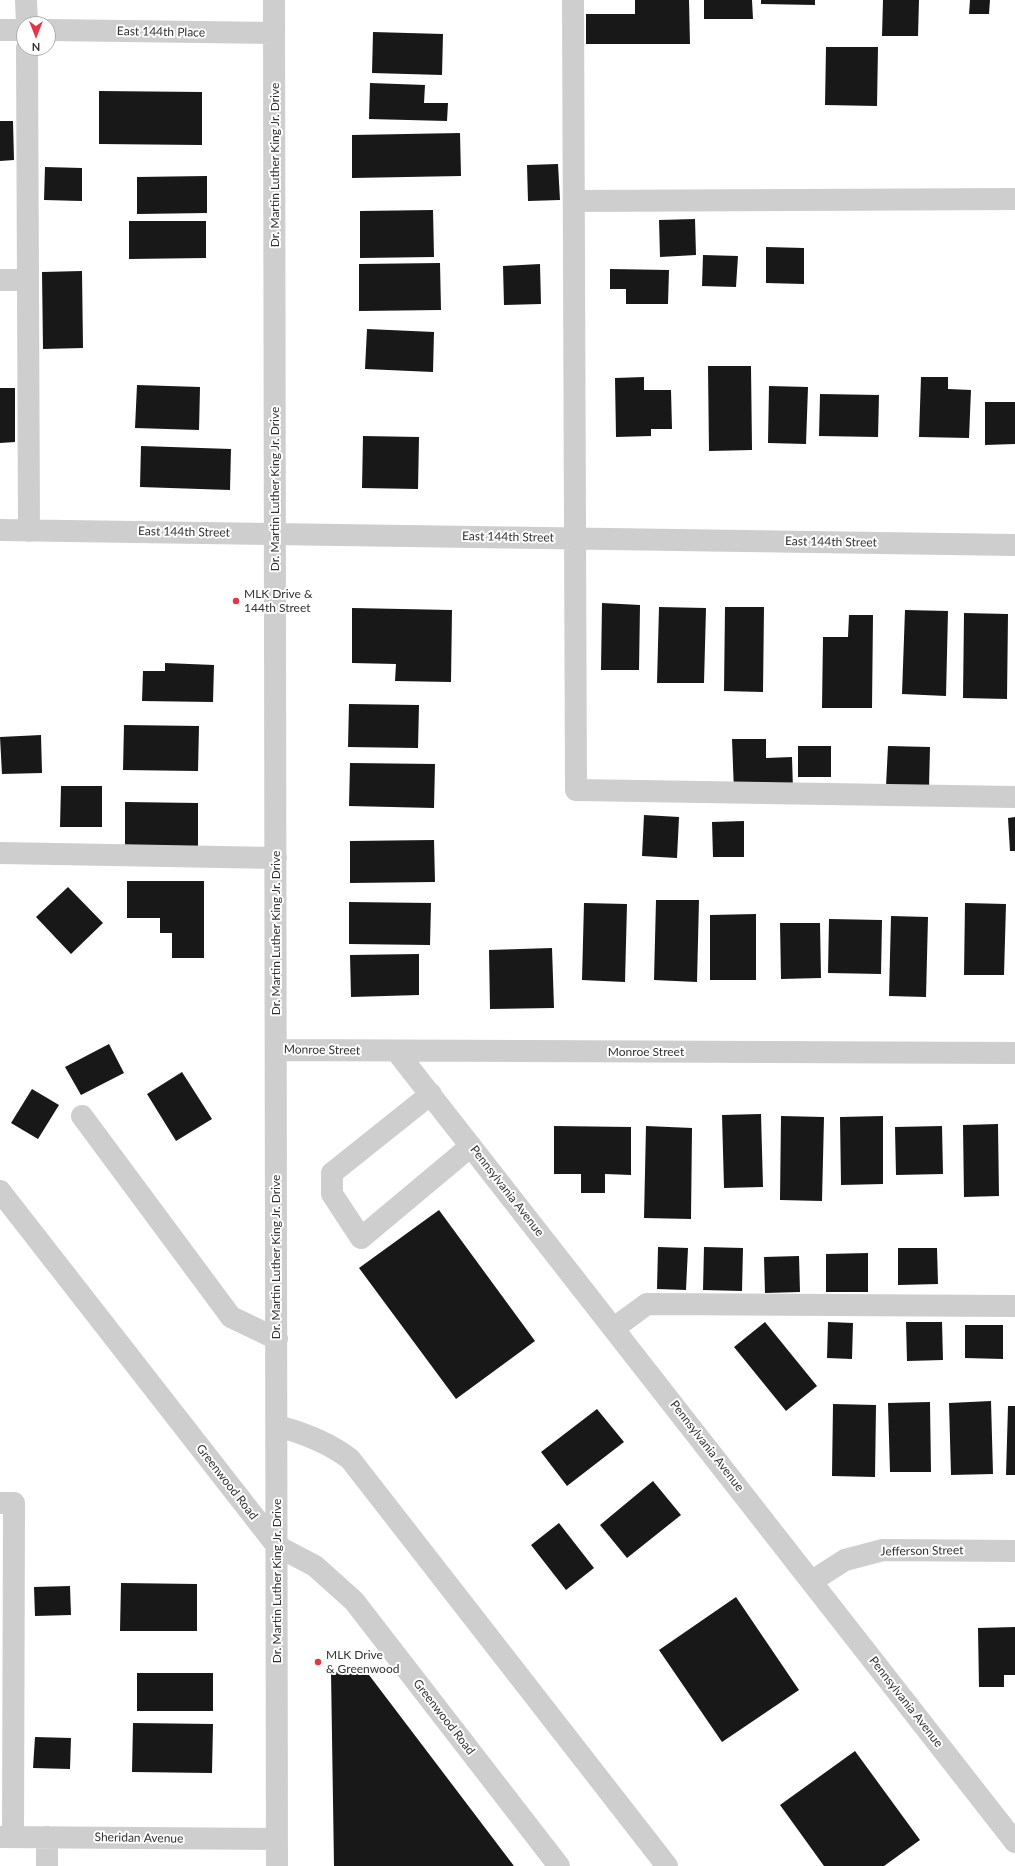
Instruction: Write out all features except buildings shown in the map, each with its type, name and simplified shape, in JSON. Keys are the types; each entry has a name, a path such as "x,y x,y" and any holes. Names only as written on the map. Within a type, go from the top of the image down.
{"street":[{"path":"26,0 27,16"},
{"name":"Dr. Martin Luther King Jr. Drive","path":"274,0 277,1866"},
{"path":"573,0 576,790 1015,797"},
{"path":"0,30 16,30"},
{"name":"East 144th Place","path":"56,30 274,33"},
{"path":"27,56 29,531"},
{"path":"574,201 1015,199"},
{"path":"0,280 28,280"},
{"name":"East 144th Street","path":"0,530 1015,545"},
{"path":"0,853 276,858"},
{"name":"Monroe Street","path":"276,1050 397,1052 1015,1053"},
{"name":"Pennsylvania Avenue","path":"397,1052 812,1581 1011,1829"},
{"path":"431,1094 332,1173 332,1194 361,1238 471,1146"},
{"path":"82,1116 231,1318 277,1339"},
{"name":"Greenwood Road","path":"0,1191 277,1546 315,1566 354,1601 559,1866"},
{"path":"614,1328 647,1304 1015,1306"},
{"path":"277,1426 302,1433 333,1446 350,1459 667,1866"},
{"path":"0,1502 14,1503 7,1837"},
{"name":"Jefferson Street","path":"812,1581 845,1560 883,1550 1015,1551"},
{"name":"Sheridan Avenue","path":"7,1837 277,1839"},
{"path":"47,1866 48,1837"}],"place":[{"name":"MLK Drive & 144th Street","path":"236,601"},
{"name":"MLK Drive & Greenwood","path":"318,1662"}]}
